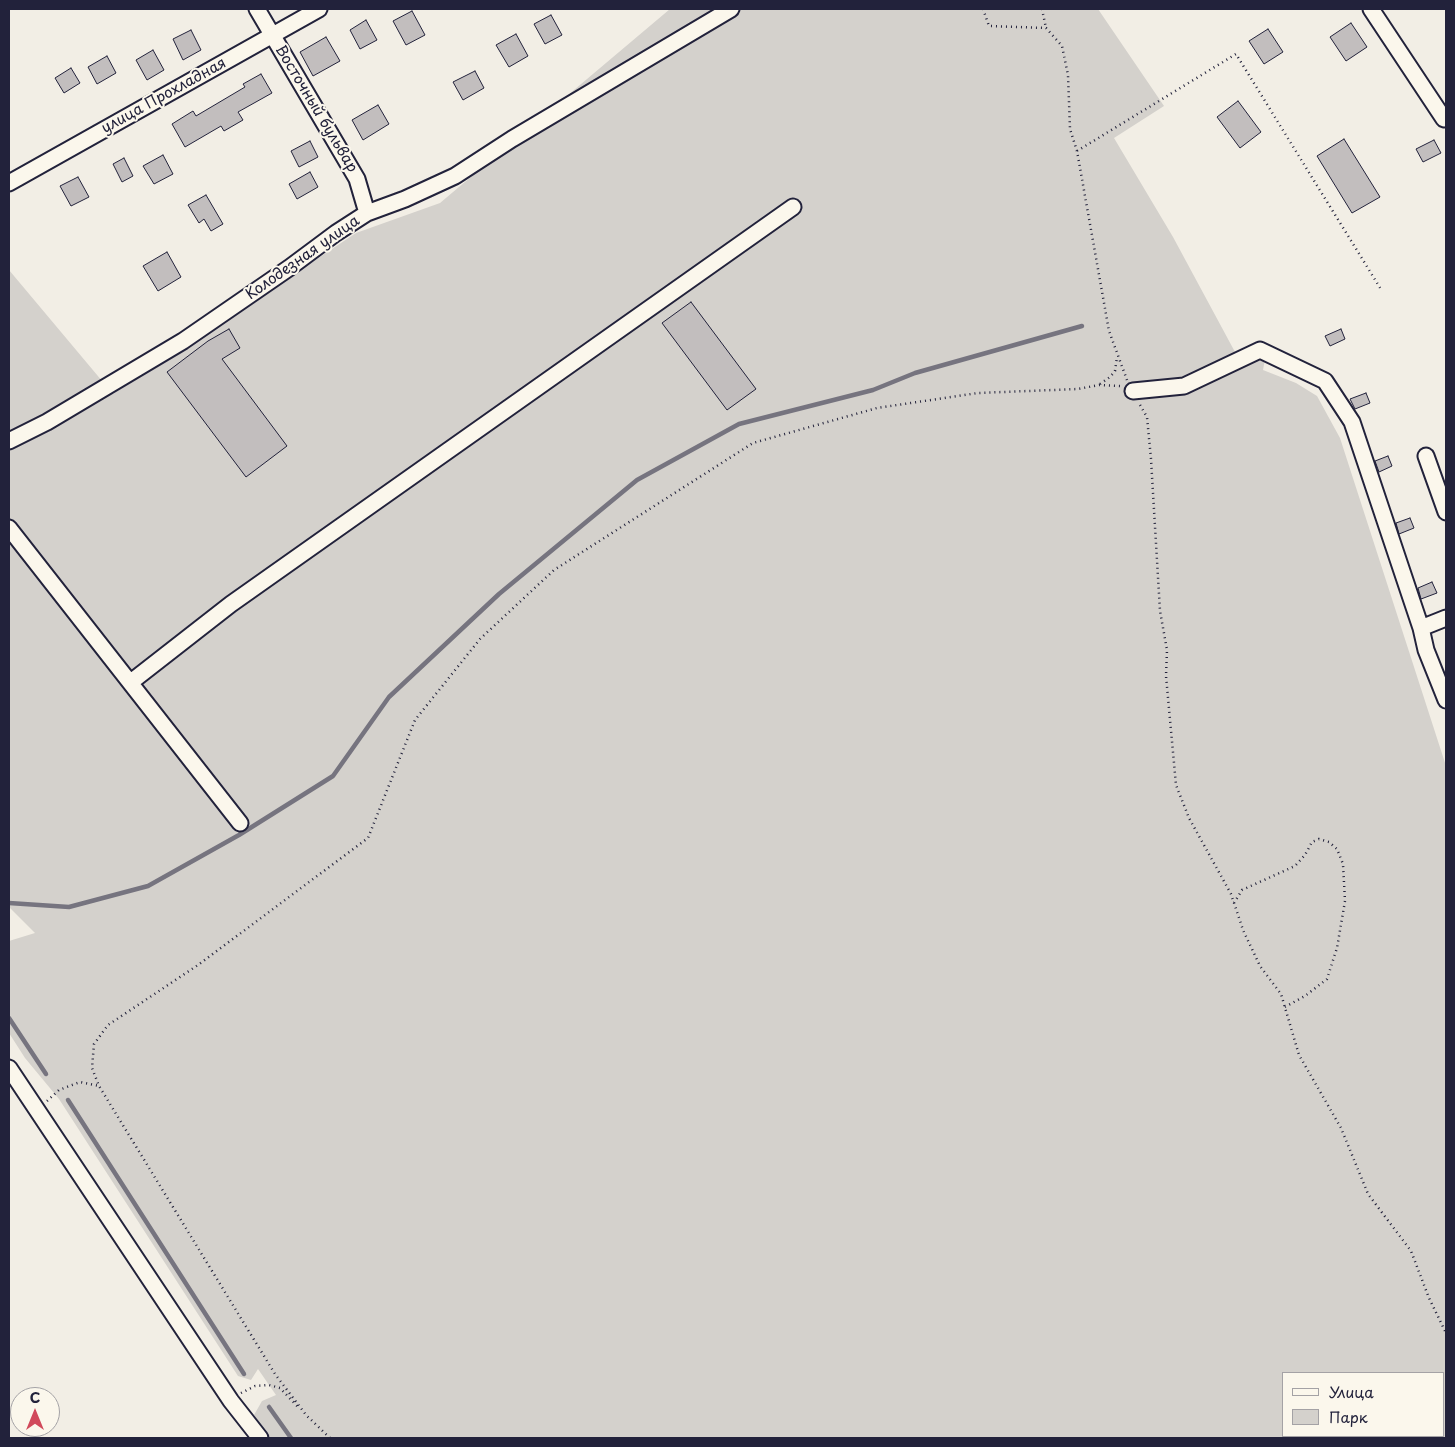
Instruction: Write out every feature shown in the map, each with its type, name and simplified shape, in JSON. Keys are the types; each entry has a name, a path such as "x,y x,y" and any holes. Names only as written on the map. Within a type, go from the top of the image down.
{"street":[{"name":"Восточный бульвар","path":"257,9 358,179 367,213"},
{"name":"улица Прохладная","path":"9,183 319,9"},
{"name":"Колодезная улица","path":"9,442 47,422 183,341 367,213 405,199 455,176 710,14 731,9"},
{"path":"1371,9 1444,119"},
{"path":"131,682 239,599 792,207"},
{"path":"1133,391 1184,386 1260,350 1325,381 1352,422 1426,650 1446,700"},
{"path":"1426,456 1446,512"},
{"path":"9,528 240,823"},
{"path":"1420,628 1446,618"},
{"path":"9,1068 231,1401 260,1438"}],"path":[{"path":"983,9 989,26 1046,28"},
{"path":"1042,9 1046,28 1062,46 1068,75 1070,130 1077,151 1109,331 1125,375 1146,417 1152,459 1160,611 1167,650 1166,676 1176,785 1189,818 1231,894 1243,930 1260,966 1281,994 1299,1055 1341,1128 1368,1194 1411,1252 1429,1298 1446,1333"},
{"path":"1077,151 1236,54 1382,290"},
{"path":"1099,385 1110,378 1115,371 1117,353"},
{"path":"306,1415 275,1374 99,1086 92,1068 94,1044 108,1025 198,965 368,838 415,720 480,639 554,570 753,443 877,408 978,393 1078,389 1099,385 1126,387 1133,391"},
{"path":"1234,903 1242,890 1295,866 1305,855 1312,842 1320,839 1329,842 1337,849 1343,864 1345,901 1337,948 1327,979 1305,996 1285,1007"},
{"path":"37,1111 59,1090 80,1082 99,1086"},
{"path":"231,1401 244,1390 255,1386 269,1385 280,1388 330,1438"}],"green space":[{"path":"670,9 1098,9 1164,106 1114,138 1173,237 1235,352 1265,359 1263,370 1296,383 1317,396 1340,438 1446,766 1446,1438 270,1438 254,1415 262,1401 276,1395 258,1369 251,1380 238,1376 59,1099 25,1058 9,1033 9,941 35,933 9,907 9,270 113,394 356,233 440,203"}],"building":[{"path":"412,11 425,35 406,45 393,21"},
{"path":"551,15 562,35 545,44 534,24"},
{"path":"366,20 377,40 360,49 350,30"},
{"path":"1351,23 1367,47 1346,61 1330,37"},
{"path":"1268,29 1283,52 1264,64 1249,41"},
{"path":"191,30 201,50 183,60 173,39"},
{"path":"516,34 528,56 509,67 496,45"},
{"path":"326,37 340,61 313,76 300,52"},
{"path":"153,50 164,70 147,80 136,60"},
{"path":"107,56 116,73 97,84 88,67"},
{"path":"71,68 80,83 64,93 55,78"},
{"path":"475,71 484,88 463,100 453,82"},
{"path":"261,74 272,93 238,112 243,120 224,131 221,126 185,147 172,124 193,111 196,116 245,87 243,84"},
{"path":"1238,101 1261,132 1240,148 1217,117"},
{"path":"378,105 389,124 363,140 352,120"},
{"path":"1344,139 1380,197 1352,213 1317,156"},
{"path":"1434,140 1441,153 1423,162 1416,149"},
{"path":"310,141 318,157 299,167 291,151"},
{"path":"163,155 173,174 154,184 143,166"},
{"path":"124,158 133,176 122,182 113,164"},
{"path":"310,172 318,187 297,199 289,184"},
{"path":"78,177 89,197 71,206 60,186"},
{"path":"206,195 223,224 211,231 204,219 199,223 188,205"},
{"path":"167,252 181,277 158,291 143,266"},
{"path":"691,302 756,389 727,410 662,323"},
{"path":"229,329 240,348 222,359 287,446 246,477 167,372 208,341"},
{"path":"1341,329 1345,339 1330,346 1325,336"},
{"path":"1366,393 1370,403 1355,409 1350,399"},
{"path":"1388,456 1392,466 1379,472 1375,461"},
{"path":"1410,518 1414,528 1399,534 1396,523"},
{"path":"1432,582 1437,593 1421,599 1418,588"}],"waterway":[{"path":"9,903 69,907 148,886 239,835 333,776 389,697 499,594 637,480 739,424 873,390 915,373 1082,326"},
{"path":"9,1018 46,1074"},
{"path":"68,1100 244,1374"},
{"path":"269,1407 291,1438"}]}
